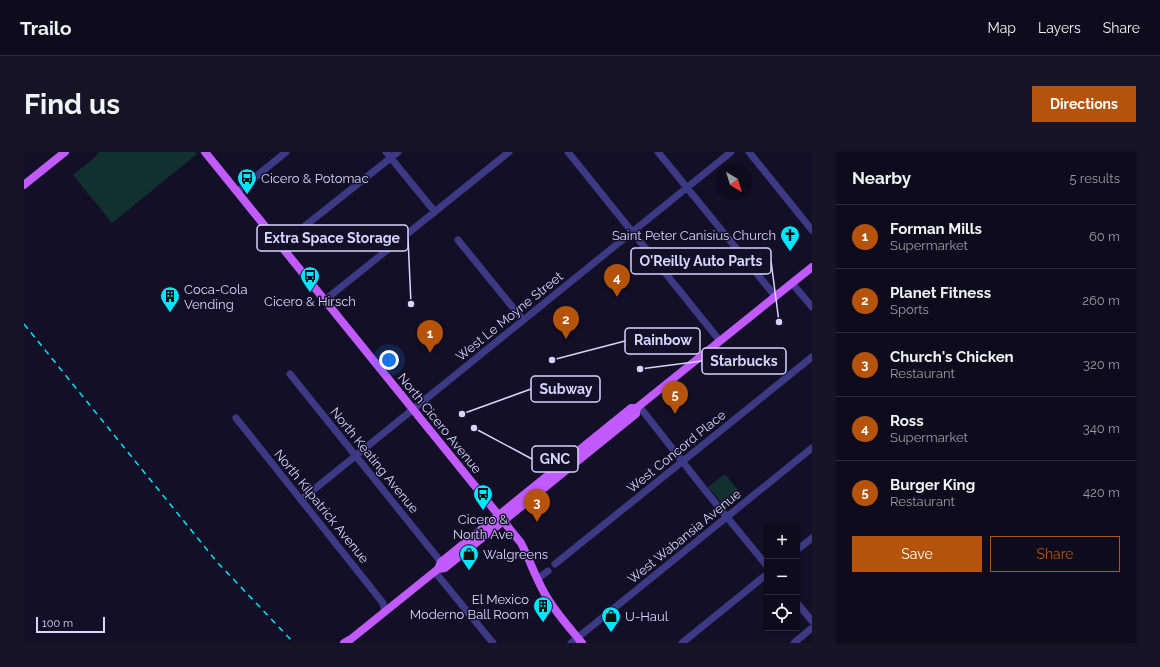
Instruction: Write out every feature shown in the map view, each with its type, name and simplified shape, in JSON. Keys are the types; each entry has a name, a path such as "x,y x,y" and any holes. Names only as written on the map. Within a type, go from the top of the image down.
{"main road":[{"path":"24,185 65,152"},
{"name":"North Cicero Avenue","path":"205,152 521,543 537,579 555,610 580,640"},
{"path":"344,643 350,641 438,567 445,568 501,518 636,414 638,407 812,266"}],"street":[{"path":"237,192 286,152"},
{"path":"281,245 388,155 398,152"},
{"path":"325,300 509,152"},
{"path":"568,152 720,341"},
{"path":"658,152 775,296"},
{"name":"West Le Moyne Street","path":"301,500 731,152"},
{"path":"749,152 812,230"},
{"path":"388,155 435,212"},
{"path":"458,240 523,320"},
{"path":"792,283 812,307"},
{"name":"West Concord Place","path":"555,564 812,357"},
{"name":"North Keating Avenue","path":"290,374 356,456 493,643"},
{"path":"638,407 764,562"},
{"name":"North Kilpatrick Avenue","path":"236,418 383,602 385,612"},
{"name":"West Wabansia Avenue","path":"571,643 580,640 726,517 812,448"},
{"path":"800,548 812,538"},
{"path":"537,579 548,571"},
{"path":"682,643 764,576"},
{"path":"800,607 812,621"},
{"path":"794,643 812,628"}],"green space":[{"path":"98,152 195,152 197,154 112,223 73,175 95,157"},
{"path":"725,474 742,495 726,508 708,487"}],"railway":[{"path":"24,324 217,562 294,643"}],"place":[{"name":"Cicero & Potomac","path":"247,195"},
{"name":"Saint Peter Canisius Church","path":"790,252"},
{"name":"Cicero & Hirsch","path":"310,293"},
{"name":"Ross","path":"617,297"},
{"name":"Extra Space Storage","path":"411,304"},
{"name":"Coca-Cola Vending","path":"170,313"},
{"name":"O'Reilly Auto Parts","path":"779,322"},
{"name":"Planet Fitness","path":"566,339"},
{"name":"Forman Mills","path":"430,353"},
{"name":"Rainbow","path":"552,360"},
{"name":"Starbucks","path":"640,369"},
{"name":"Subway","path":"462,414"},
{"name":"Burger King","path":"675,414"},
{"name":"GNC","path":"474,428"},
{"name":"Cicero & North Ave","path":"483,511"},
{"name":"Church's Chicken","path":"537,522"},
{"name":"Walgreens","path":"469,571"},
{"name":"El Mexico Moderno Ball Room","path":"543,623"},
{"name":"U-Haul","path":"611,633"}]}
